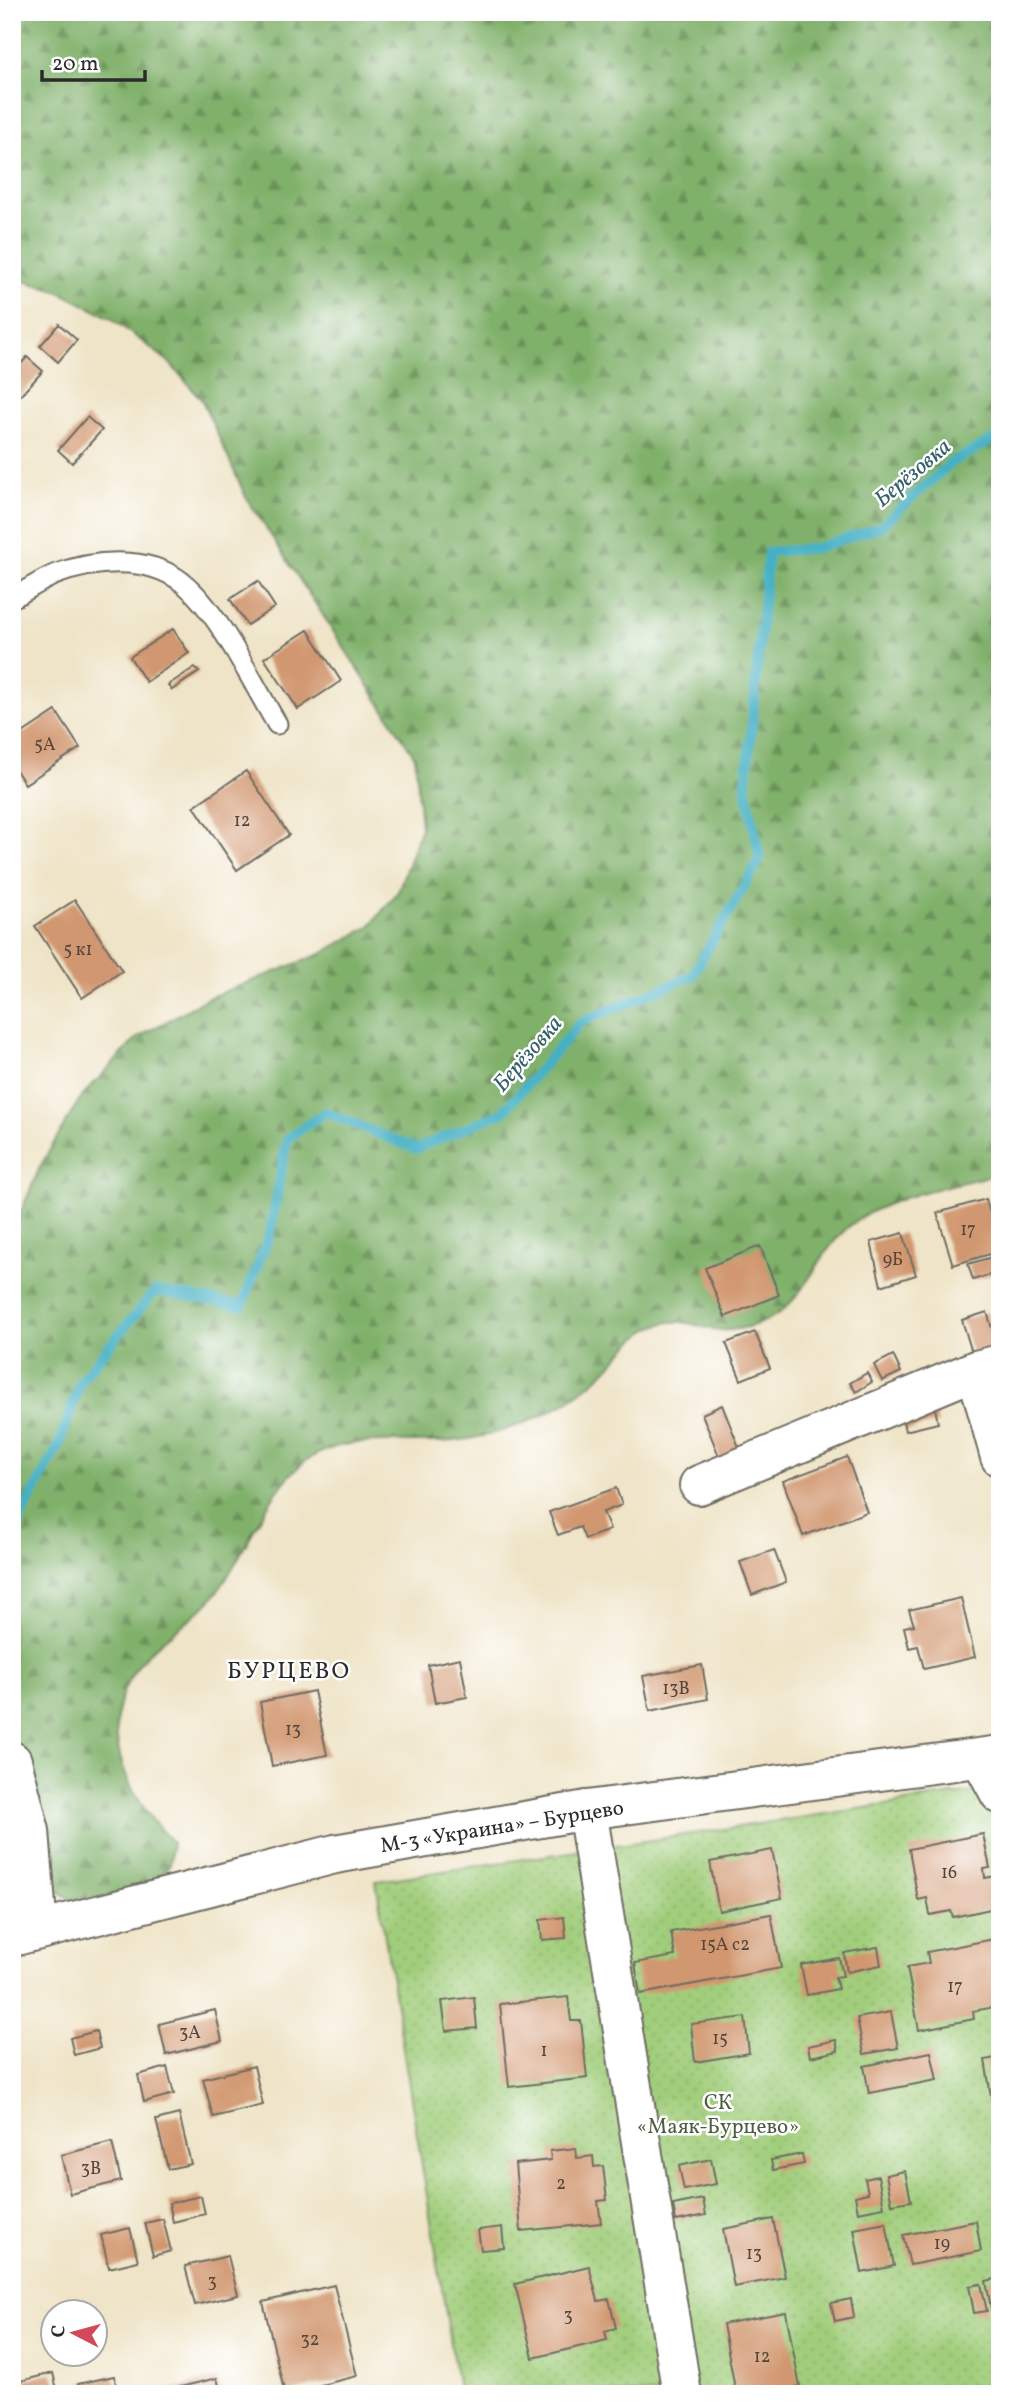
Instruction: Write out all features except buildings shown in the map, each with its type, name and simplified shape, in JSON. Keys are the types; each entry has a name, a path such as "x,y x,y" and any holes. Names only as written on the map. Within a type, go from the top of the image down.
{"street":[{"path":"699,1485 988,1367 1000,1457"},
{"path":"990,1757 1000,1794"},
{"name":"М-3 «Украина» – Бурцево","path":"25,1933 335,1854 587,1810 990,1757"},
{"path":"12,1761 30,1831 25,1933"},
{"path":"587,1810 682,2394"}],"lane":[{"path":"12,598 54,575 103,563 149,566 182,582 208,610 277,724"}],"green space":[{"path":"12,12 1000,12 1000,1173 898,1200 879,1208 846,1229 797,1295 774,1317 758,1324 730,1330 680,1322 655,1326 638,1337 602,1374 572,1398 523,1424 487,1435 448,1442 364,1442 344,1445 307,1460 294,1471 270,1501 214,1596 149,1653 131,1677 120,1701 116,1726 119,1751 126,1776 138,1799 172,1842 170,1864 152,1884 101,1898 71,1899 49,1886 12,1819 12,1232 41,1165 81,1097 137,1038 208,998 321,954 370,926 398,892 421,827 415,757 246,497 202,400 168,361 111,318 60,292 12,277"},
{"name":"СК «Маяк-Бурцево»","path":"1000,1788 1000,2394 459,2394 376,1881"}],"waterway":[{"name":"Берёзовка","path":"12,1534 60,1443 81,1380 155,1291 242,1306 270,1233 287,1139 325,1112 416,1149 503,1112 581,1022 692,976 760,859 746,787 768,552 817,548 880,527 952,462 1000,436"}],"district":[{"name":"БУРЦЕВО","path":"289,1670"}]}
